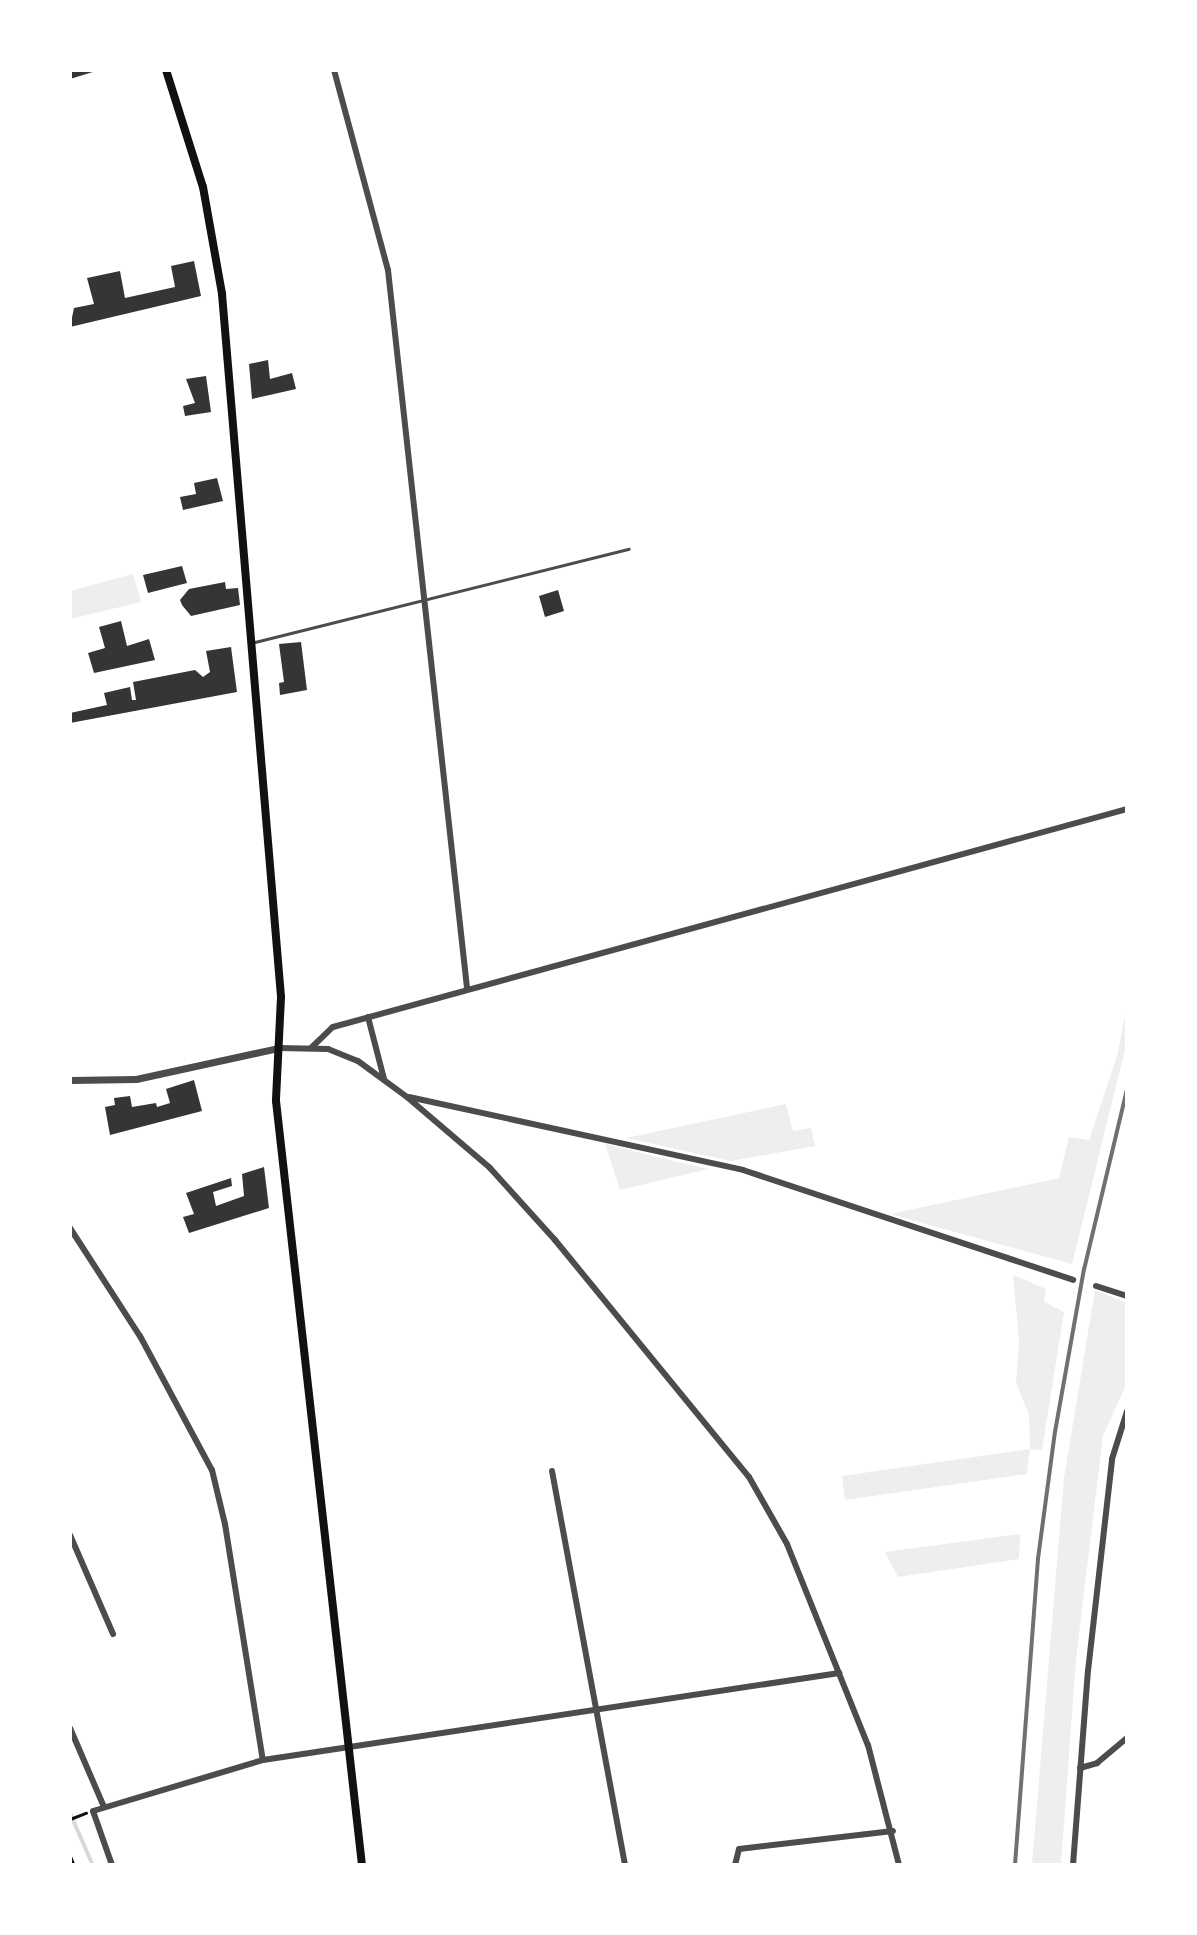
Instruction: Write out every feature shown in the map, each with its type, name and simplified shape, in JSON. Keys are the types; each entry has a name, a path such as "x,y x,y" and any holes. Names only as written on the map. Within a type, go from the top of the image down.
{"main road":[{"path":"166,70 203,187 216,245 253,642 280,1029 276,1101 362,1865"}],"street":[{"path":"334,70 388,270 427,601 467,988"},
{"path":"311,1048 333,1027 467,988 1127,809"},
{"path":"368,1017 384,1079"},
{"path":"70,1080 136,1079 278,1048 311,1048 342,1053 384,1079 490,1168 546,1230 749,1477 787,1544 872,1755 893,1831 899,1865"},
{"path":"407,1097 743,1170 1073,1280"},
{"path":"70,1228 140,1336 212,1470 225,1524 263,1760"},
{"path":"1096,1286 1127,1296"},
{"path":"1073,1865 1080,1768 1112,1459 1127,1411"},
{"path":"552,1471 625,1865"},
{"path":"70,1535 113,1634"},
{"path":"112,1865 93,1811 263,1760 839,1673"},
{"path":"70,1728 104,1807"},
{"path":"1080,1768 1097,1763 1127,1738"},
{"path":"735,1865 739,1849 893,1831"}],"lane":[{"path":"253,642 629,549"}],"path":[{"path":"70,1819 82,1814"},
{"path":"70,1855 74,1865"}],"shaded area":[{"path":"133,574 141,602 70,619 70,591"},
{"path":"1127,1004 1127,1042 1072,1264 890,1214 1059,1178 1069,1137 1089,1140 1118,1053"},
{"path":"786,1104 793,1131 811,1128 815,1146 731,1161 626,1138"},
{"path":"605,1144 661,1158 708,1169 620,1190"},
{"path":"1013,1275 1046,1289 1044,1302 1064,1312 1042,1450 1030,1449 1029,1415 1016,1383 1019,1341"},
{"path":"1095,1290 1127,1303 1127,1383 1103,1436 1076,1659 1061,1865 1032,1865 1064,1478"},
{"path":"1030,1449 1027,1474 845,1500 842,1476"},
{"path":"1020,1534 1019,1559 898,1577 885,1552"}],"building":[{"path":"70,70 96,70 96,71 70,79"},
{"path":"194,261 201,296 70,327 74,308 94,304 87,278 120,271 125,298 175,287 171,266"},
{"path":"268,360 270,379 292,373 296,389 252,399 249,364"},
{"path":"206,376 211,412 185,416 183,406 195,403 186,379"},
{"path":"217,478 223,501 183,510 180,497 196,494 194,483"},
{"path":"182,566 187,583 148,593 143,575"},
{"path":"225,582 226,589 238,588 240,605 191,616 182,605 180,600 189,589"},
{"path":"558,590 564,611 545,617 539,596"},
{"path":"121,621 127,646 149,639 155,660 94,673 88,653 105,648 99,627"},
{"path":"301,642 307,690 280,695 279,683 284,682 279,644"},
{"path":"231,647 237,692 70,723 70,713 107,705 104,693 130,687 132,700 136,700 133,682 195,670 203,677 210,672 206,651"},
{"path":"194,1080 202,1111 110,1135 105,1107 115,1105 114,1098 130,1096 132,1107 156,1103 157,1107 170,1103 166,1089"},
{"path":"264,1167 269,1208 189,1233 183,1217 194,1214 186,1193 231,1178 232,1186 213,1192 216,1206 244,1196 242,1174"}],"waterway":[{"path":"70,1812 93,1865"}],"railway":[{"path":"1015,1865 1038,1559 1055,1432 1084,1270 1127,1090"}]}
